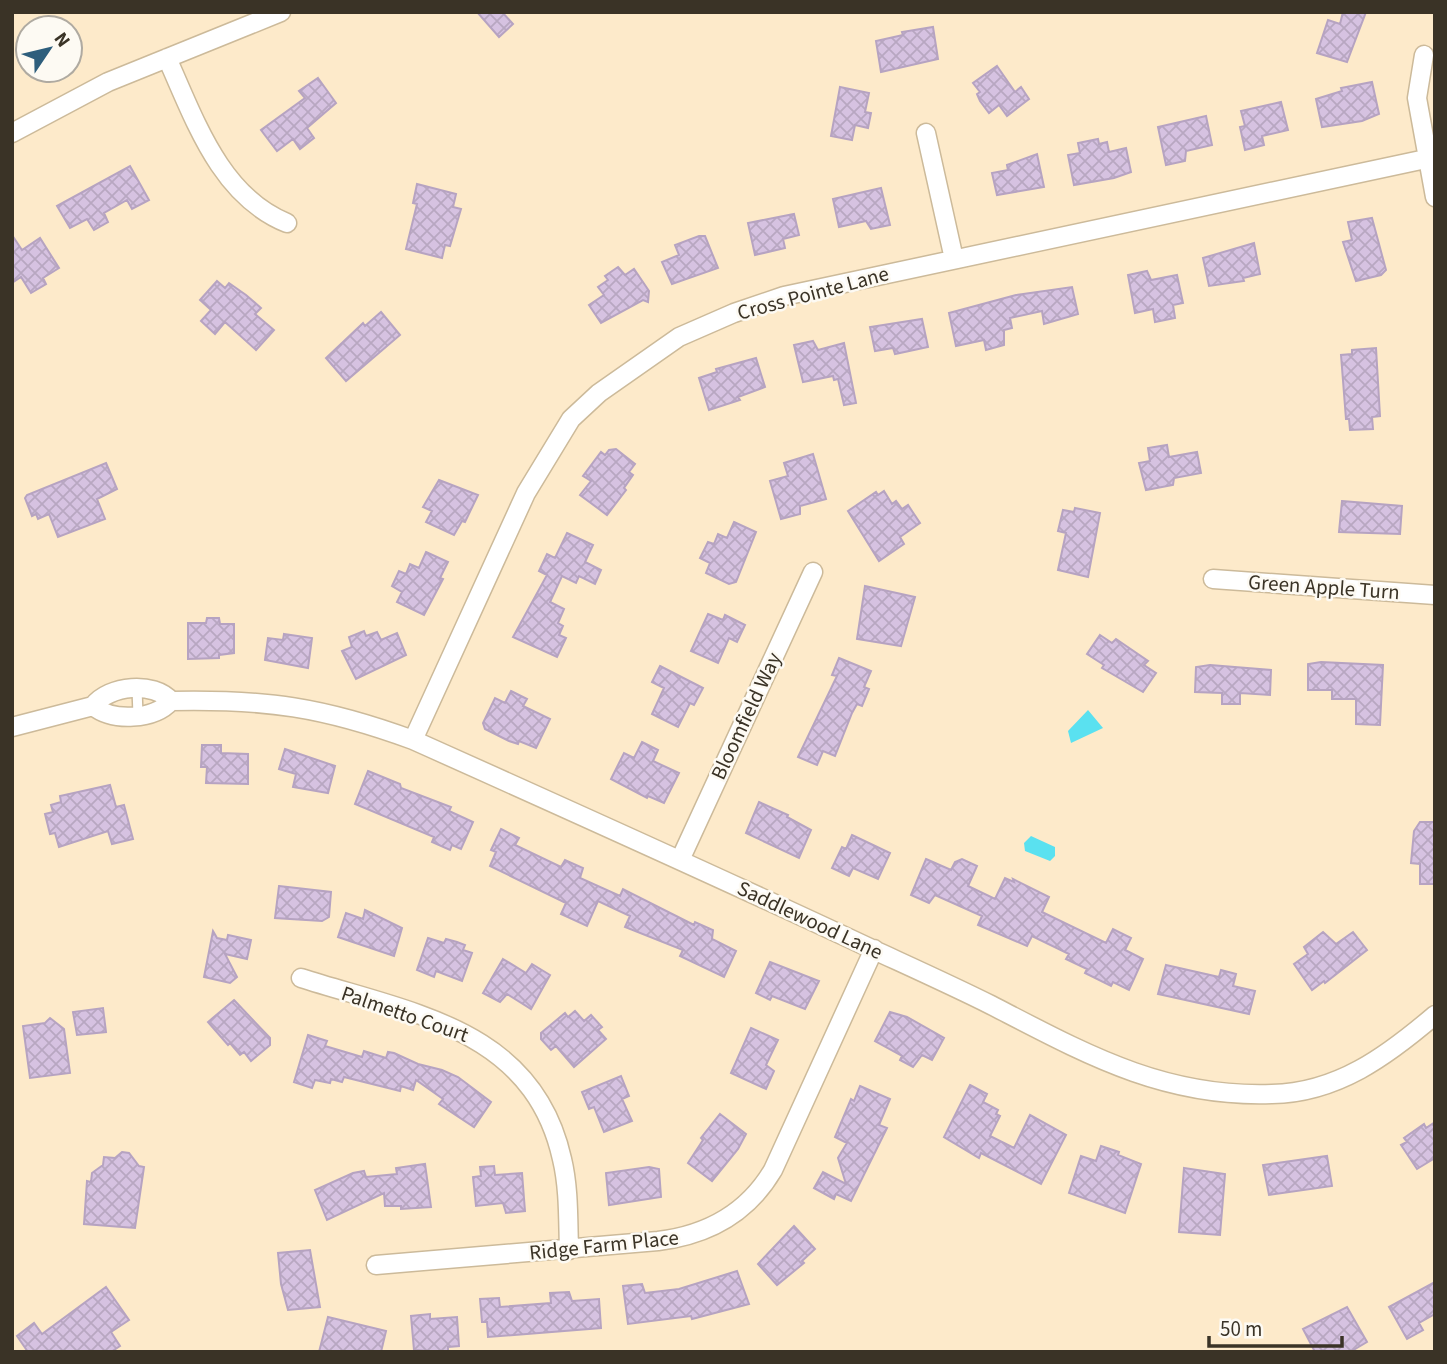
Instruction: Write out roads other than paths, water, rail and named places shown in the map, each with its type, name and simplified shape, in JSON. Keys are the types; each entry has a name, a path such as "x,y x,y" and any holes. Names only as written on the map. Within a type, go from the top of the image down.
{"street":[{"path":"12,133 90,90 281,12"},
{"path":"1424,55 1416,92 1431,158 1435,197"},
{"path":"167,58 209,146 231,181 255,207 287,223"},
{"path":"926,133 954,259"},
{"name":"Cross Pointe Lane","path":"413,740 537,471 563,429 588,402 679,337 723,317 784,296 1431,158"},
{"name":"Bloomfield Way","path":"680,860 813,572"},
{"name":"Green Apple Turn","path":"1213,579 1435,595"},
{"name":"Saddlewood Lane","path":"12,727 93,706 106,694 138,689 161,691 171,701"},
{"name":"Saddlewood Lane","path":"93,706 108,715 138,715 154,714 171,701 291,705 345,716 413,740 680,860 874,949 1105,1063 1157,1081 1210,1091 1274,1094 1331,1084 1373,1062 1435,1015"},
{"name":"Ridge Farm Place","path":"376,1265 569,1250 691,1235 731,1217 751,1200 778,1160 874,949"},
{"name":"Palmetto Court","path":"301,978 461,1031 511,1064 543,1110 558,1143 564,1171 569,1250"}],"lane":[{"path":"138,689 138,715"}],"water":[{"path":"1088,710 1103,728 1071,743 1068,731"},
{"path":"1031,836 1055,847 1055,856 1050,861 1025,851 1024,843"}]}
